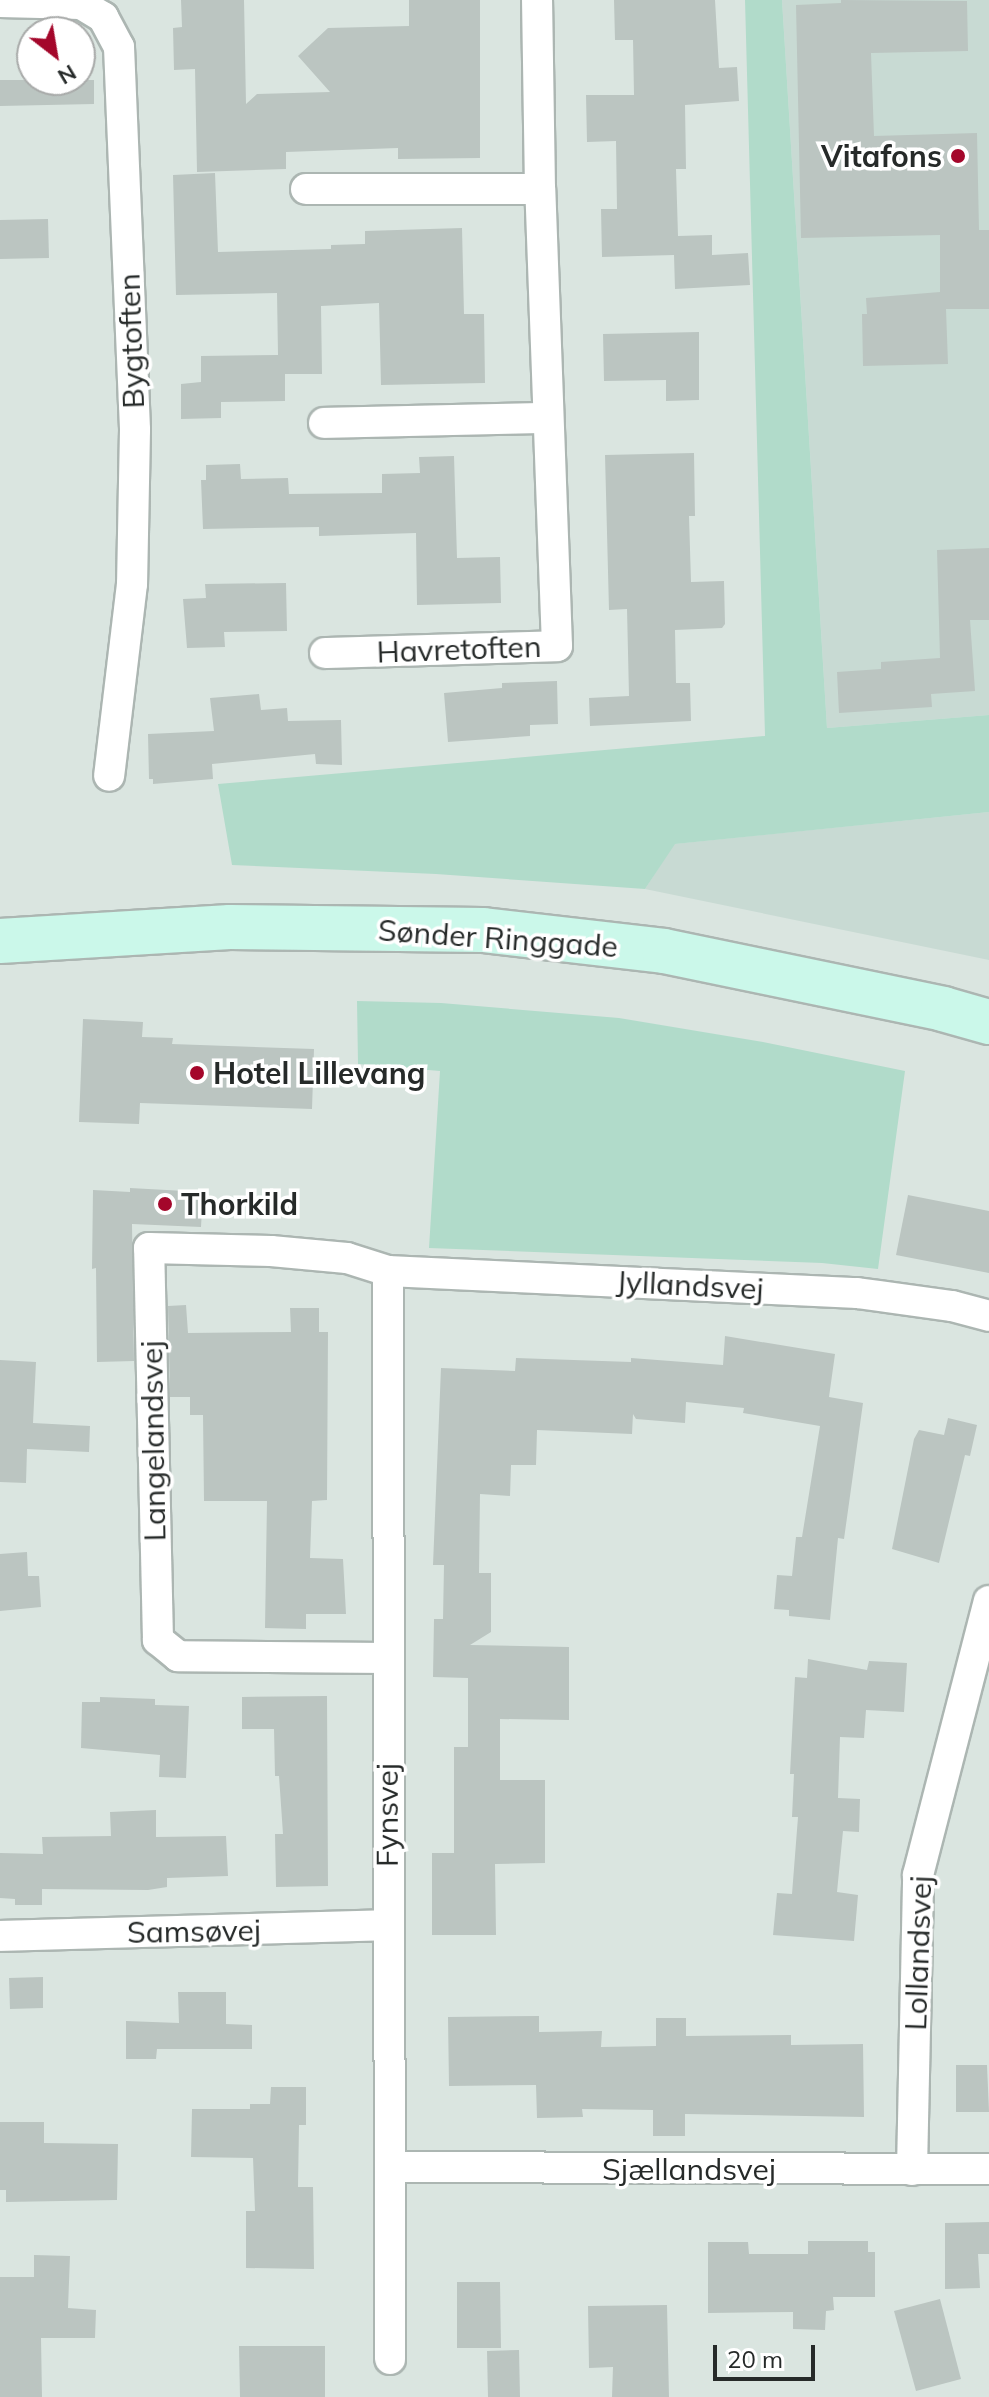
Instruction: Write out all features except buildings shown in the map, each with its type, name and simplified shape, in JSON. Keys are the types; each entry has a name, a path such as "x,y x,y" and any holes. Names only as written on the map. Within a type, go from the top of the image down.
{"street":[{"name":"Havretoften","path":"325,653 557,646 540,189 537,0"},
{"name":"Bygtoften","path":"0,2 81,4 103,17 119,47 135,430 132,584 109,776"},
{"path":"306,189 540,189"},
{"path":"324,423 548,418"},
{"name":"Sønder Ringgade","path":"0,941 230,927 483,930 664,951 943,1009 989,1022"},
{"name":"Langelandsvej","path":"387,1658 178,1656 158,1640 149,1248 271,1251 347,1258 388,1271"},
{"name":"Jyllandsvej","path":"388,1271 857,1293 952,1306 989,1316"},
{"name":"Fynsvej","path":"388,1271 390,2359"},
{"name":"Lollandsvej","path":"912,2170 918,1875 989,1601"},
{"name":"Samsøvej","path":"0,1936 387,1925"},
{"name":"Sjællandsvej","path":"390,2167 989,2169"}],"shaded area":[{"path":"782,0 989,0 989,715 827,728"},
{"path":"989,812 989,960 645,889 674,844"}],"green space":[{"path":"745,0 782,0 827,728 989,715 989,812 675,844 645,889 436,874 232,865 218,784 765,736"},
{"path":"357,1001 441,1003 619,1018 763,1042 905,1071 878,1269 822,1263 429,1248 440,1071 358,1064"}],"place":[{"name":"Vitafons","path":"958,156"},
{"name":"Hotel Lillevang","path":"197,1073"},
{"name":"Thorkild","path":"165,1204"}]}
